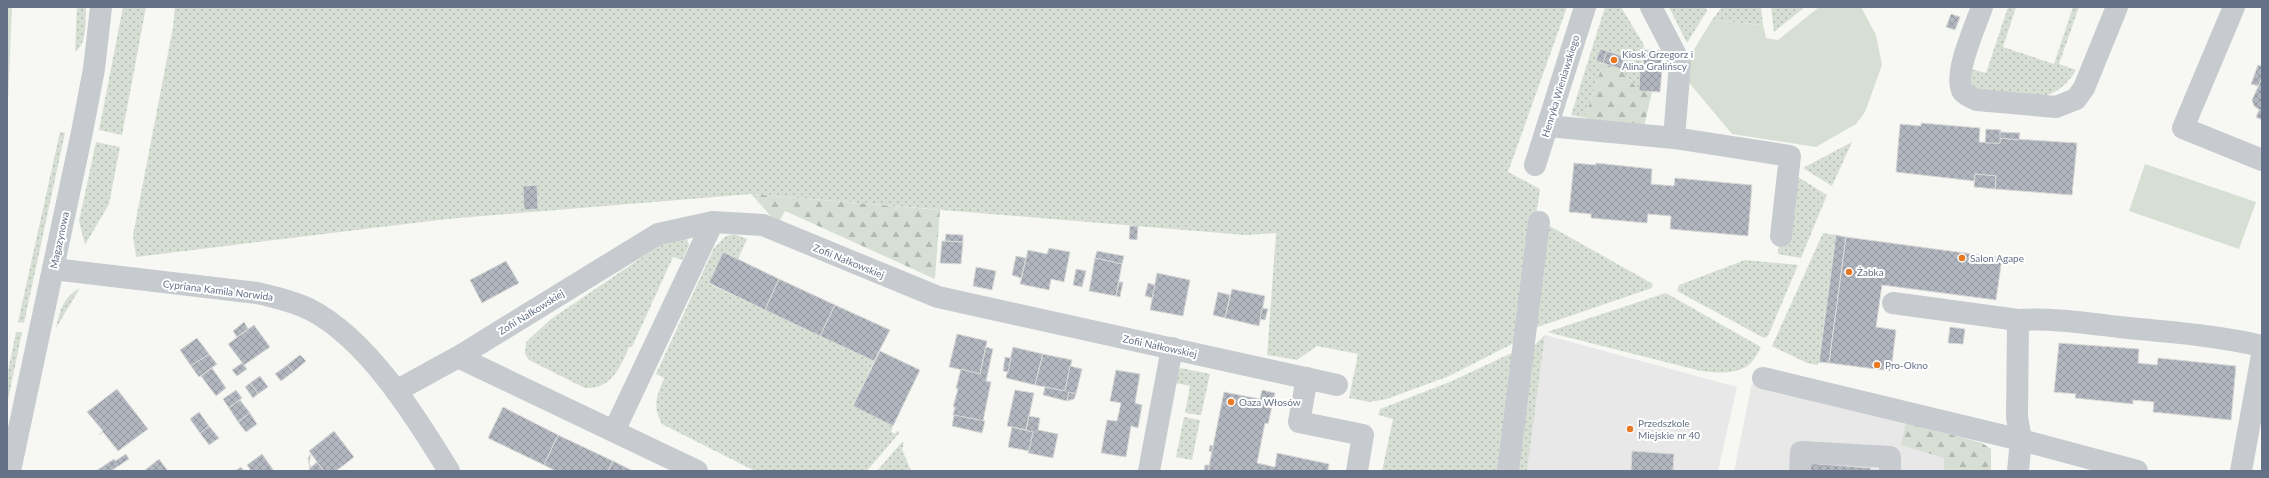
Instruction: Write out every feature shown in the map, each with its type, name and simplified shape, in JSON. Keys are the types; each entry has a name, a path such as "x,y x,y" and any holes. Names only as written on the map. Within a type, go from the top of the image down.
{"street":[{"name":"Magazynowa","path":"9,466 53,269 93,76 101,7"},
{"name":"Henryka Wieniawskiego","path":"1535,164 1585,7"},
{"path":"1651,7 1680,63 1674,138"},
{"path":"1982,7 1961,69 1960,81 1962,91 1969,97 1977,100 2056,107 2076,98 2084,88 2117,7"},
{"path":"2234,7 2183,128 2262,160"},
{"path":"1548,126 1674,138 1790,156 1781,236"},
{"path":"614,431 713,222"},
{"name":"Zofii Nałkowskiej","path":"396,391 458,357 658,234 713,222 763,225 938,297 1337,385"},
{"path":"1508,471 1539,222"},
{"name":"Cypriana Kamila Norwida","path":"53,269 256,293 284,299 310,310 337,328 363,352 396,391 449,471"},
{"path":"1893,304 2018,320 2038,319 2236,340 2262,346"},
{"path":"2018,320 2018,417 2021,440 2018,471"},
{"path":"1149,471 1172,348"},
{"path":"2241,471 2262,355"},
{"path":"458,357 697,471"},
{"path":"1307,378 1299,422 1363,435 1357,471"},
{"path":"1763,378 2021,440 2137,471"},
{"path":"1800,471 1801,452 1890,457 1890,471"}],"shaded area":[{"name":"Przedszkole Miejskie nr 40","path":"1545,335 1737,387 1718,471 1527,471"},
{"path":"1752,383 1982,443 1991,449 1991,471 1734,471"}],"green space":[{"path":"7,7 12,7 7,125"},
{"path":"77,7 86,7 86,25 82,43 75,52"},
{"path":"123,7 146,7 122,135 99,130"},
{"path":"175,7 1567,7 1508,172 1540,189 1518,341 1449,376 1387,399 1370,402 1349,398 1358,354 1317,346 1297,360 1267,355 1276,233 1245,235 751,194 447,219 136,257 133,235 173,27"},
{"path":"1605,7 1621,7 1644,45 1639,91 1621,69 1625,57 1600,49 1596,61 1603,63 1585,118 1571,115"},
{"path":"1669,7 1705,7 1707,11 1687,43"},
{"path":"1722,7 1761,7 1763,25 1712,20"},
{"path":"1771,7 1805,7 1774,32"},
{"path":"1819,7 1861,7 1876,35 1882,65 1865,112 1856,124 1816,147 1732,134 1686,79 1688,59 1712,20 1763,25 1766,38 1778,40"},
{"path":"2008,7 2016,7 2003,47 2054,64 2073,7 2079,7 2059,64 2076,70 2066,83 2055,91 2044,96 2032,98 1976,91 1970,85 1971,69 1986,73"},
{"path":"1603,63 1621,69 1639,91 1652,92 1644,127 1595,122 1585,118"},
{"path":"60,132 65,133 24,323 18,322"},
{"path":"96,142 120,147 109,204 85,245 79,221"},
{"path":"1852,142 1832,186 1803,168"},
{"path":"2145,164 2256,202 2239,249 2129,211"},
{"path":"1795,175 1827,195 1801,258 1778,254 1779,240"},
{"path":"751,194 940,210 935,279 785,211 778,224"},
{"path":"1548,225 1653,284 1652,288 1529,330"},
{"path":"685,233 689,245 682,260 673,257 632,347 629,347 618,369 608,381 594,388 585,388 529,360 525,354 526,342 551,319 672,237"},
{"path":"1823,233 1836,235 1818,365 1807,363 1772,346"},
{"path":"734,234 747,239 738,259 723,253 709,284 874,361 853,406 893,426 891,432 895,434 897,431 900,432 867,471 755,471 662,424 656,406 664,378 656,374 714,248 726,236"},
{"path":"1745,260 1798,265 1768,336 1764,338 1677,291 1679,285"},
{"path":"80,288 56,328 59,315 66,300"},
{"path":"1666,293 1761,347 1751,363 1740,370 1734,371 1720,373 1701,371 1547,332"},
{"path":"16,332 22,332 7,405 7,376"},
{"path":"1545,335 1527,471 1512,471 1527,352"},
{"path":"1518,350 1504,471 1382,471 1393,419 1378,415 1380,409 1452,381"},
{"path":"1181,368 1210,374 1201,415 1185,413 1190,386 1175,383 1178,370"},
{"path":"1184,417 1200,420 1192,460 1176,457"},
{"path":"1906,422 1982,443 1991,449 1991,471 1944,471 1944,458 1901,445"},
{"path":"902,442 904,443 902,449 911,471 877,471"}],"building":[{"path":"1951,14 1960,17 1955,30 1946,27"},
{"path":"1600,49 1607,51 1603,63 1596,61"},
{"path":"1644,50 1662,51 1661,66 1643,65"},
{"name":"Kiosk Grzegorz i Alina Gralińscy","path":"1607,51 1625,57 1621,69 1603,63"},
{"path":"2258,65 2262,66 2262,78 2258,86 2251,84"},
{"path":"1640,69 1662,70 1660,92 1639,91"},
{"path":"2262,78 2261,111 2254,106 2252,100"},
{"path":"2259,110 2262,111 2262,120 2256,117"},
{"path":"1921,123 1980,128 1979,142 2000,143 2000,138 2077,143 2072,195 1995,189 1996,176 1975,174 1974,181 1896,172 1900,124 1921,126"},
{"path":"1986,129 2001,130 2000,143 1985,143"},
{"path":"2000,132 2020,133 2019,140 2000,138"},
{"path":"1574,163 1596,165 1596,163 1652,169 1651,184 1674,186 1675,178 1752,185 1748,236 1670,229 1671,216 1648,214 1647,223 1591,218 1591,214 1569,212"},
{"path":"1975,174 1996,176 1995,189 1974,187"},
{"path":"537,185 538,209 524,210 523,186"},
{"path":"1130,226 1138,226 1137,240 1129,239"},
{"path":"946,234 963,235 963,242 945,241"},
{"path":"1836,235 1846,237 1829,363 1819,362"},
{"path":"1846,237 2002,258 1996,300 1882,285 1876,327 1896,330 1891,371 1829,363"},
{"path":"942,241 963,242 961,264 940,263"},
{"path":"1049,248 1070,252 1064,282 1051,279 1049,290 1020,284 1028,250 1047,254"},
{"path":"1097,251 1124,256 1122,264 1095,258"},
{"path":"723,252 779,279 765,310 709,283"},
{"path":"1016,256 1026,258 1021,278 1012,275"},
{"path":"1095,258 1122,264 1116,296 1089,291"},
{"path":"506,261 519,283 482,303 470,280"},
{"path":"976,267 996,271 992,290 973,286"},
{"path":"1076,269 1086,271 1082,287 1073,285"},
{"path":"1157,273 1190,280 1183,316 1150,310"},
{"path":"779,279 835,305 820,336 765,310"},
{"path":"1119,282 1123,282 1120,297 1116,296"},
{"path":"1148,283 1155,285 1152,298 1145,296"},
{"path":"1232,289 1265,296 1259,326 1225,318"},
{"path":"1218,292 1230,295 1225,318 1213,315"},
{"path":"835,305 890,330 874,361 820,336"},
{"path":"1262,308 1268,309 1265,320 1260,319"},
{"path":"244,322 248,329 237,337 233,331"},
{"path":"254,325 270,347 244,365 228,344"},
{"path":"1950,327 1965,329 1963,344 1948,343"},
{"path":"957,334 987,341 980,374 949,367"},
{"path":"197,338 209,354 191,366 180,350"},
{"path":"2059,343 2139,349 2138,363 2157,365 2158,358 2236,366 2231,420 2153,412 2154,402 2133,400 2133,404 2075,398 2076,394 2054,392"},
{"path":"986,347 993,349 986,381 991,382 983,421 953,415 955,407 953,407 958,389 956,388 961,369 980,374"},
{"path":"1013,347 1043,354 1035,385 1006,378"},
{"path":"880,351 920,370 893,426 853,406"},
{"path":"209,354 217,364 199,377 191,366"},
{"path":"1043,354 1072,360 1065,391 1035,385"},
{"path":"300,355 306,361 293,372 287,365"},
{"path":"1005,357 1011,358 1008,372 1003,371"},
{"path":"242,363 247,369 237,376 232,370"},
{"path":"287,365 293,372 281,381 275,374"},
{"path":"1070,366 1082,369 1076,394 1069,392 1067,401 1043,395 1045,387 1065,391"},
{"path":"212,368 226,388 216,396 201,376"},
{"path":"1116,370 1140,374 1135,403 1142,405 1138,428 1131,426 1126,457 1101,453 1107,420 1117,421 1121,403 1110,401"},
{"path":"260,376 268,387 258,394 250,383"},
{"path":"250,383 258,394 253,398 245,387"},
{"path":"117,389 148,429 118,451 103,432 99,435 103,431 87,412"},
{"path":"236,390 242,398 229,408 223,399"},
{"path":"1015,390 1034,393 1026,430 1007,426"},
{"path":"1262,390 1275,393 1268,424 1265,423 1257,463 1275,467 1277,453 1329,464 1328,471 1208,471 1224,392 1260,399"},
{"path":"1069,392 1076,394 1074,399 1067,401"},
{"path":"240,400 250,413 238,422 229,408"},
{"path":"503,407 558,435 544,465 488,438"},
{"path":"199,412 209,426 200,433 190,419"},
{"path":"250,413 257,424 246,432 238,422"},
{"path":"954,415 985,421 982,433 952,426"},
{"path":"1029,416 1040,418 1038,430 1058,434 1053,458 1028,453 1033,432 1026,431"},
{"path":"209,426 219,438 209,445 200,433"},
{"path":"1012,427 1033,432 1029,451 1008,447"},
{"path":"334,431 354,457 336,471 324,471 309,451"},
{"path":"558,435 613,461 608,471 556,471 544,465"},
{"path":"1210,445 1213,446 1212,452 1209,451"},
{"path":"1632,451 1674,454 1673,471 1631,471"},
{"path":"126,454 129,459 111,471 96,471 114,459 115,461"},
{"path":"262,454 274,471 251,471 247,465"},
{"path":"159,459 168,471 144,471"},
{"path":"613,461 633,471 608,471"},
{"path":"317,462 324,471 311,471 309,469"},
{"path":"1806,463 1871,468 1870,471 1805,471"},
{"path":"1205,465 1210,465 1208,471 1204,471"},
{"path":"241,467 244,471 235,471"}],"place":[{"name":"Kiosk Grzegorz i Alina Gralińscy","path":"1614,60"},
{"name":"Salon Agape","path":"1962,258"},
{"name":"Żabka","path":"1849,272"},
{"name":"Pro-Okno","path":"1877,365"},
{"name":"Oaza Włosów","path":"1231,402"},
{"name":"Przedszkole Miejskie nr 40","path":"1630,429"}]}
